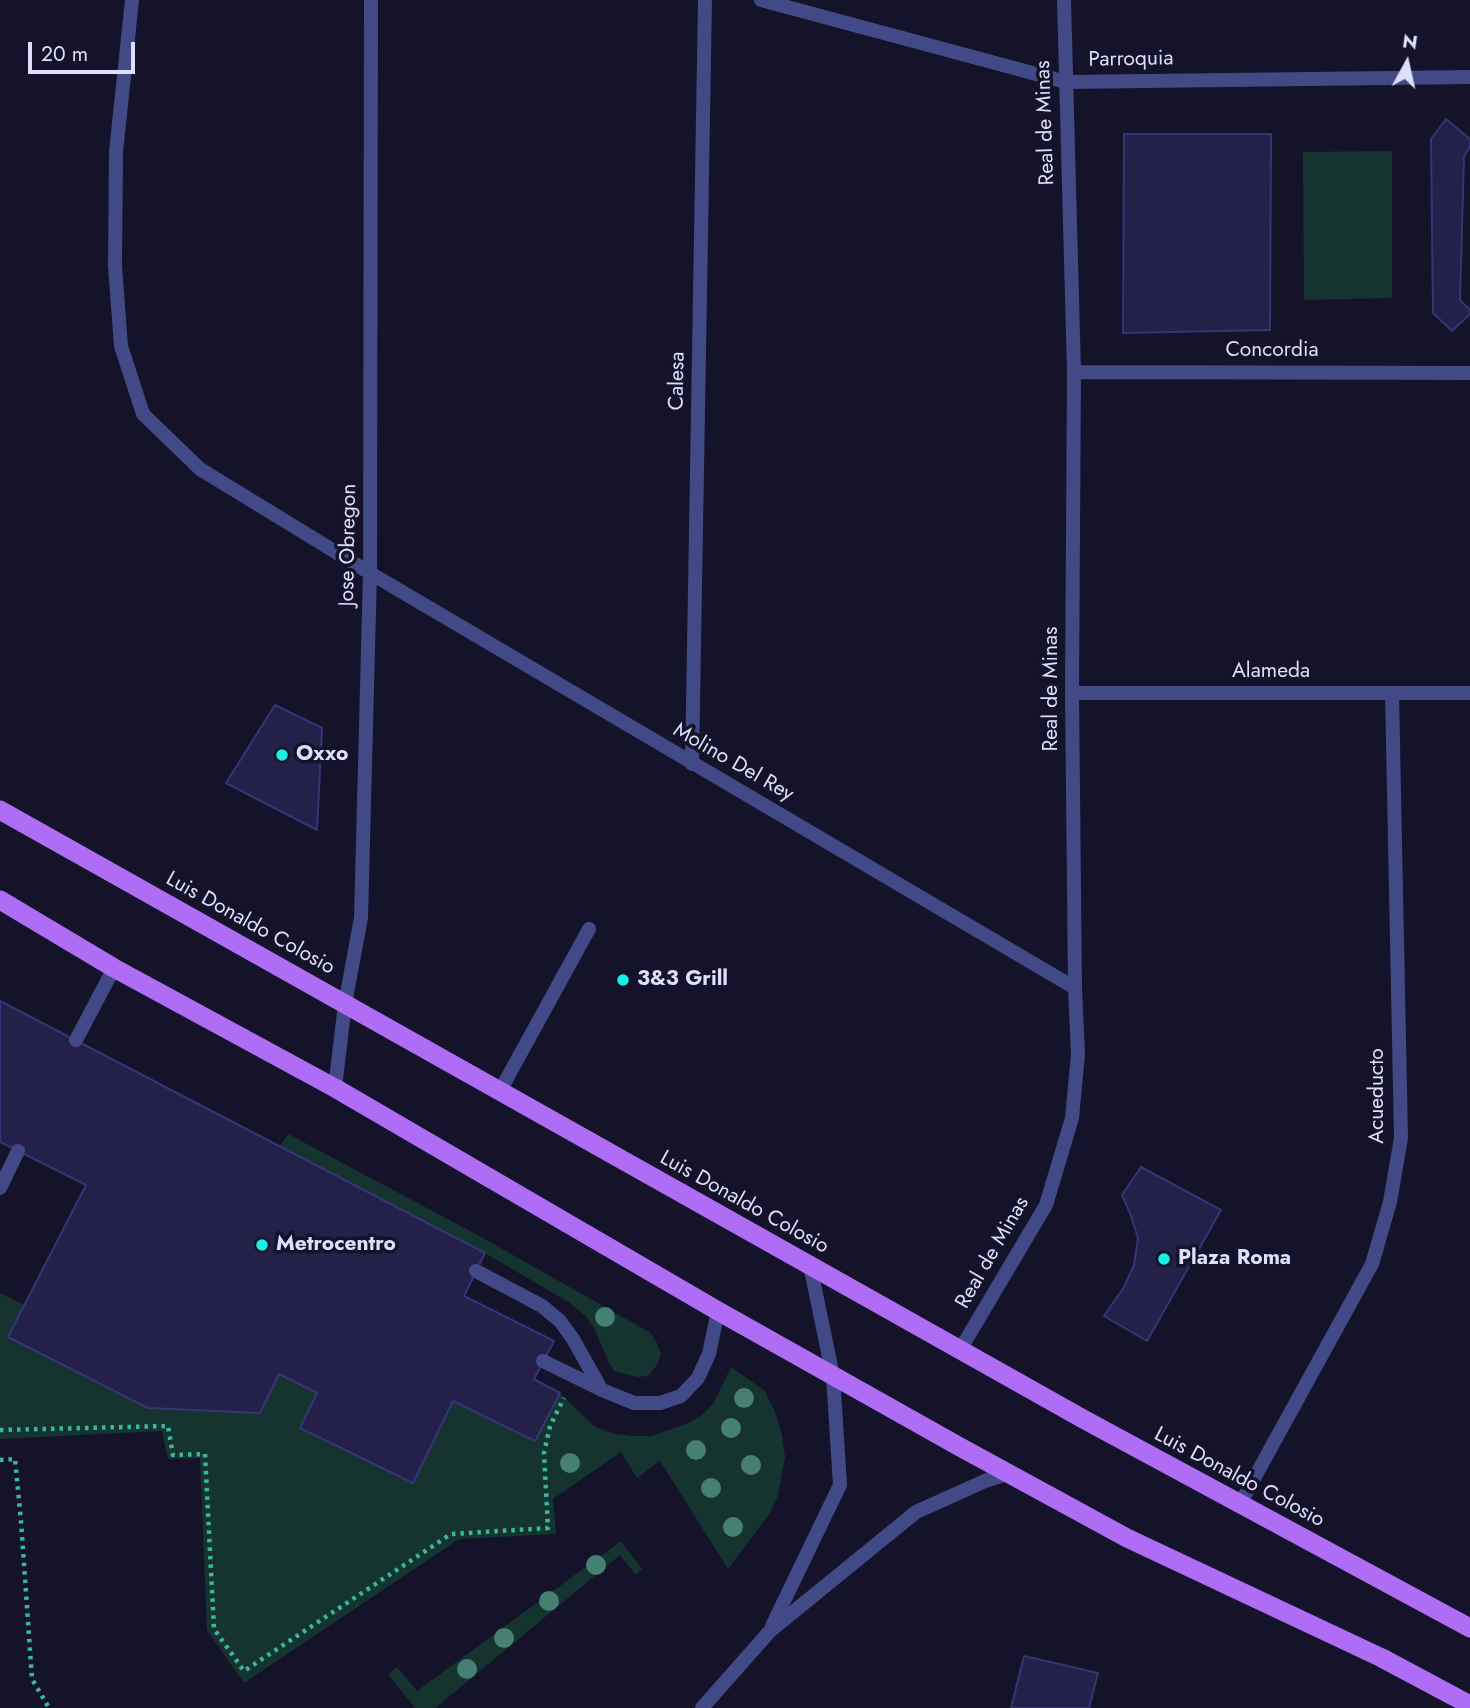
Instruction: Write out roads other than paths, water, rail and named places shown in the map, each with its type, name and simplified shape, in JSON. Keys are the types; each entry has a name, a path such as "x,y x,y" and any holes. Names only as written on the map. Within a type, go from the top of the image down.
{"main road":[{"name":"Luis Donaldo Colosio","path":"0,810 960,1350 1470,1628"},
{"path":"0,900 114,968 335,1088 718,1311 1127,1538 1382,1658 1470,1705"}],"street":[{"name":"Molino Del Rey","path":"132,0 116,152 115,266 121,346 143,414 200,469 692,764 1075,988"},
{"name":"Jose Obregon","path":"335,1088 345,1004 361,918 370,573 371,0"},
{"name":"Calesa","path":"692,764 705,0"},
{"name":"Parroquia","path":"761,0 1066,82 1470,77"},
{"name":"Real de Minas","path":"960,1350 1046,1205 1072,1118 1078,1054 1072,693 1074,372 1064,0"},
{"name":"Concordia","path":"1074,372 1470,373"},
{"name":"Alameda","path":"1072,693 1470,693"},
{"name":"Acueducto","path":"1240,1504 1372,1264 1390,1202 1401,1138 1392,693"},
{"path":"500,1091 589,929"},
{"path":"76,1040 114,968"},
{"path":"0,1188 19,1151"},
{"path":"770,1631 840,1485 833,1376 810,1265"},
{"path":"476,1271 542,1306 560,1321 601,1390"},
{"path":"543,1361 634,1403 660,1403 681,1396 698,1378 709,1354 718,1311"},
{"path":"702,1708 770,1631 916,1512 1009,1473"}],"place":[{"name":"Oxxo","path":"282,755"},
{"name":"3&3 Grill","path":"623,980"},
{"name":"Metrocentro","path":"262,1245"},
{"name":"Plaza Roma","path":"1164,1259"}]}
